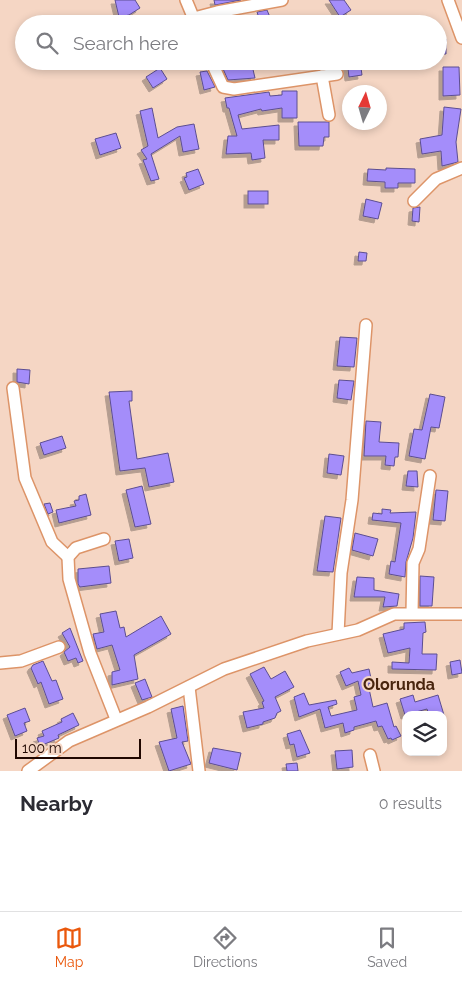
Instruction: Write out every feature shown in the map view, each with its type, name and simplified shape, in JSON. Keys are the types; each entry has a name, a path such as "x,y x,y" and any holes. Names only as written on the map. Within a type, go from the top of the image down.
{"street":[{"path":"186,0 192,15"},
{"path":"210,15 282,0"},
{"path":"448,0 462,38"},
{"path":"215,70 223,87 234,89 337,74"},
{"path":"322,76 329,115"},
{"path":"414,202 436,179 462,168"},
{"path":"338,634 341,573 352,500 366,325"},
{"path":"13,388 25,478 52,542 68,557"},
{"path":"412,614 413,563 420,544 430,476"},
{"path":"104,539 76,548 68,557 69,579 90,652 116,719"},
{"path":"28,771 69,741 116,719 148,707 224,669 307,641 358,630 385,616 462,614"},
{"path":"0,663 21,661 60,647"},
{"path":"189,687 199,771"},
{"path":"370,755 374,771"}],"building":[{"path":"115,0 135,0 140,8 129,15 119,15"},
{"path":"214,0 241,0 215,5"},
{"path":"329,0 344,0 351,10 343,15 339,15"},
{"path":"267,10 269,15 258,15 257,12"},
{"path":"447,67 459,67 460,95 443,96 443,70 447,70"},
{"path":"157,70 161,70 167,79 153,88 146,77"},
{"path":"224,70 253,70 255,78 228,80"},
{"path":"348,70 361,70 362,75 349,77"},
{"path":"207,71 215,87 204,90 200,72"},
{"path":"282,91 297,91 297,118 282,118 282,108 262,111 261,109 238,115 242,129 279,125 279,140 263,140 265,158 252,160 251,153 226,154 228,136 237,136 225,98 269,92 270,96 282,95"},
{"path":"444,107 461,109 456,142 458,162 442,166 441,151 422,154 420,139 442,135"},
{"path":"152,108 158,138 177,127 194,124 199,149 183,152 180,136 151,154 159,179 151,181 143,160 147,159 141,150 148,146 140,111"},
{"path":"298,122 329,122 329,137 324,137 323,146 299,146"},
{"path":"116,133 121,148 100,155 95,139"},
{"path":"386,168 415,169 415,183 398,183 398,188 385,188 385,182 367,181 368,169 386,170"},
{"path":"198,169 204,184 189,190 184,178 187,177 186,173"},
{"path":"248,191 268,191 268,204 248,204"},
{"path":"366,199 382,203 378,219 363,216"},
{"path":"420,207 419,222 412,221 413,208"},
{"path":"359,252 367,253 366,261 358,261"},
{"path":"340,337 357,338 354,367 337,366"},
{"path":"17,369 30,370 29,384 17,382"},
{"path":"339,380 354,381 351,400 337,398"},
{"path":"132,391 132,401 129,401 137,459 168,453 174,482 149,487 145,468 120,471 109,392"},
{"path":"430,394 445,397 439,428 431,427 425,459 409,456 414,429 422,430"},
{"path":"366,421 381,422 379,442 399,443 398,457 395,457 394,466 385,465 386,456 364,456"},
{"path":"62,436 66,448 44,455 40,443"},
{"path":"329,454 344,456 341,475 327,473"},
{"path":"408,471 417,471 418,487 406,486"},
{"path":"142,486 151,524 135,527 126,490"},
{"path":"436,490 448,491 445,521 433,520"},
{"path":"86,494 91,515 59,523 56,510 76,506 74,501 79,500 79,496"},
{"path":"50,503 53,512 48,514 44,504"},
{"path":"382,509 391,510 390,513 416,512 413,538 406,562 405,577 389,574 391,561 395,562 401,523 372,520 373,513 382,514"},
{"path":"325,516 341,518 333,572 317,571"},
{"path":"355,533 378,539 373,556 352,550"},
{"path":"129,539 133,558 119,561 115,541"},
{"path":"109,566 111,583 80,587 78,584 78,569"},
{"path":"420,576 434,577 432,606 420,606"},
{"path":"357,577 374,578 374,590 399,594 397,606 383,607 385,597 354,597"},
{"path":"116,611 120,628 124,627 126,637 161,616 171,634 134,655 138,679 112,685 112,672 120,670 112,645 97,649 93,634 104,632 100,614"},
{"path":"425,622 426,632 423,633 422,654 437,654 436,670 392,669 392,662 409,663 410,648 388,653 383,634 404,629 404,623"},
{"path":"70,628 83,661 78,663 76,658 68,661 64,652 70,647 62,633"},
{"path":"460,660 462,673 452,675 450,662"},
{"path":"43,661 52,681 56,680 63,699 49,704 41,682 38,684 31,668 33,665"},
{"path":"264,667 271,679 285,671 294,687 275,697 281,711 277,713 275,718 263,722 263,724 247,728 243,712 264,708 262,702 264,701 250,674"},
{"path":"349,668 352,673 369,669 372,683 368,684 373,707 387,703 394,727 396,726 401,736 392,740 391,738 388,739 382,726 378,727 376,721 354,727 354,730 345,733 343,723 325,728 320,709 299,717 294,697 304,693 309,705 336,700 337,704 328,707 331,716 357,710 354,697 361,695 358,681 346,686 340,672"},
{"path":"145,679 152,697 142,700 135,683"},
{"path":"413,695 415,702 438,695 443,711 428,711 427,709 404,711 400,699"},
{"path":"183,706 188,741 182,742 191,764 169,771 159,742 177,738 171,709"},
{"path":"25,708 30,721 24,723 27,731 15,736 7,715"},
{"path":"73,713 79,725 58,735 59,738 40,746 37,738 44,736 42,731 62,722 61,719"},
{"path":"300,730 310,753 297,757 294,744 290,745 287,734"},
{"path":"213,748 241,753 237,770 209,763"},
{"path":"352,750 353,767 337,769 335,751"},
{"path":"297,763 298,771 287,771 286,764"}],"district":[{"name":"Olorunda","path":"399,684"}]}
